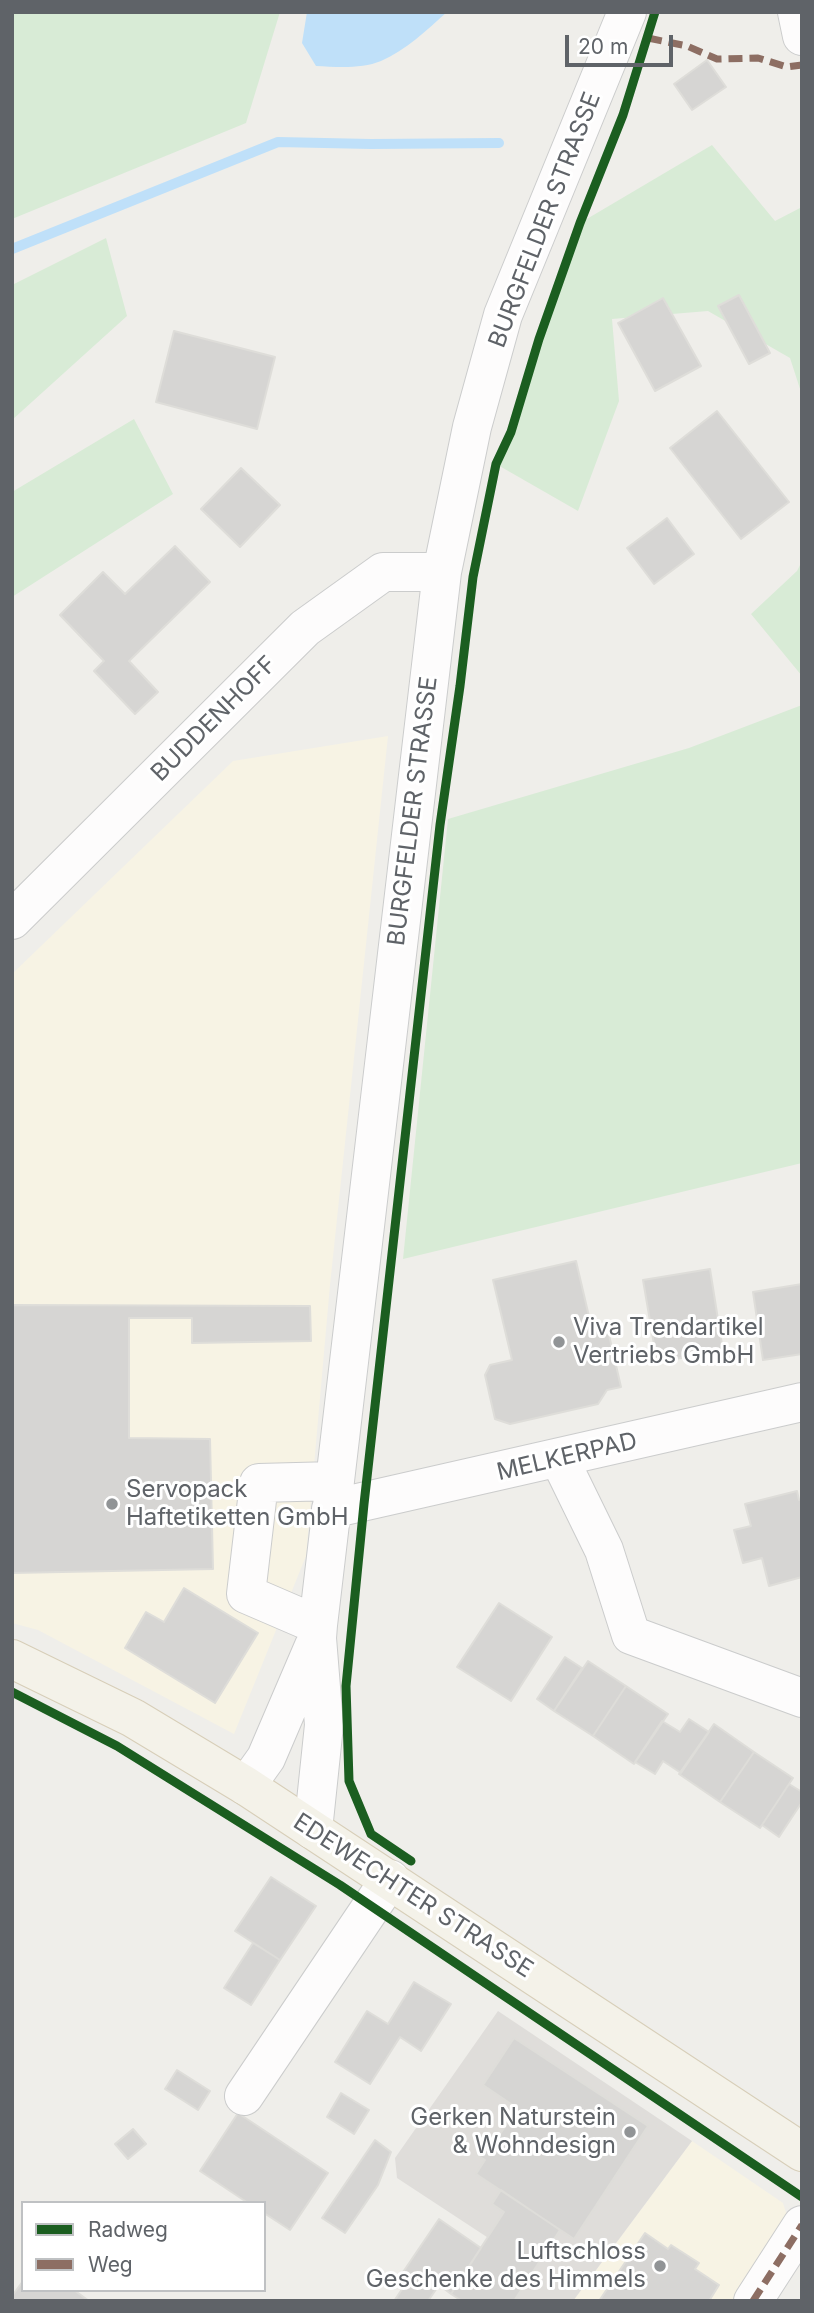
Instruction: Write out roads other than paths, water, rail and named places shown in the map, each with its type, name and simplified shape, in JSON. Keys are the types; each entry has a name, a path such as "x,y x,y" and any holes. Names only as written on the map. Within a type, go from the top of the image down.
{"main road":[{"name":"EDEWECHTER STRASSE","path":"12,1659 133,1718 246,1786 802,2152"}],"street":[{"name":"BURGFELDER STRASSE","path":"313,1830 324,1725 318,1632 332,1495 442,572 472,428 503,314 627,12"},
{"path":"797,12 802,36"},
{"name":"BUDDENHOFF","path":"12,920 305,628 383,572 442,572"},
{"name":"MELKERPAD","path":"318,1632 246,1594 259,1483 332,1495 559,1458 802,1402"},
{"path":"559,1458 604,1550 631,1635 802,1698"},
{"name":"BURGFELDER STRASSE","path":"246,1786 266,1758 318,1632"},
{"path":"244,2096 390,1880"},
{"path":"753,2301 802,2225"}],"water":[{"path":"307,12 447,12 416,39 381,61 341,67 316,66 302,43"}],"waterway":[{"path":"12,249 278,142 499,143"}],"place":[{"name":"Viva Trendartikel Vertriebs GmbH","path":"559,1342"},
{"name":"Servopack Haftetiketten GmbH","path":"112,1504"},
{"name":"Gerken Naturstein & Wohndesign","path":"630,2132"},
{"name":"Luftschloss Geschenke des Himmels","path":"660,2266"}]}
